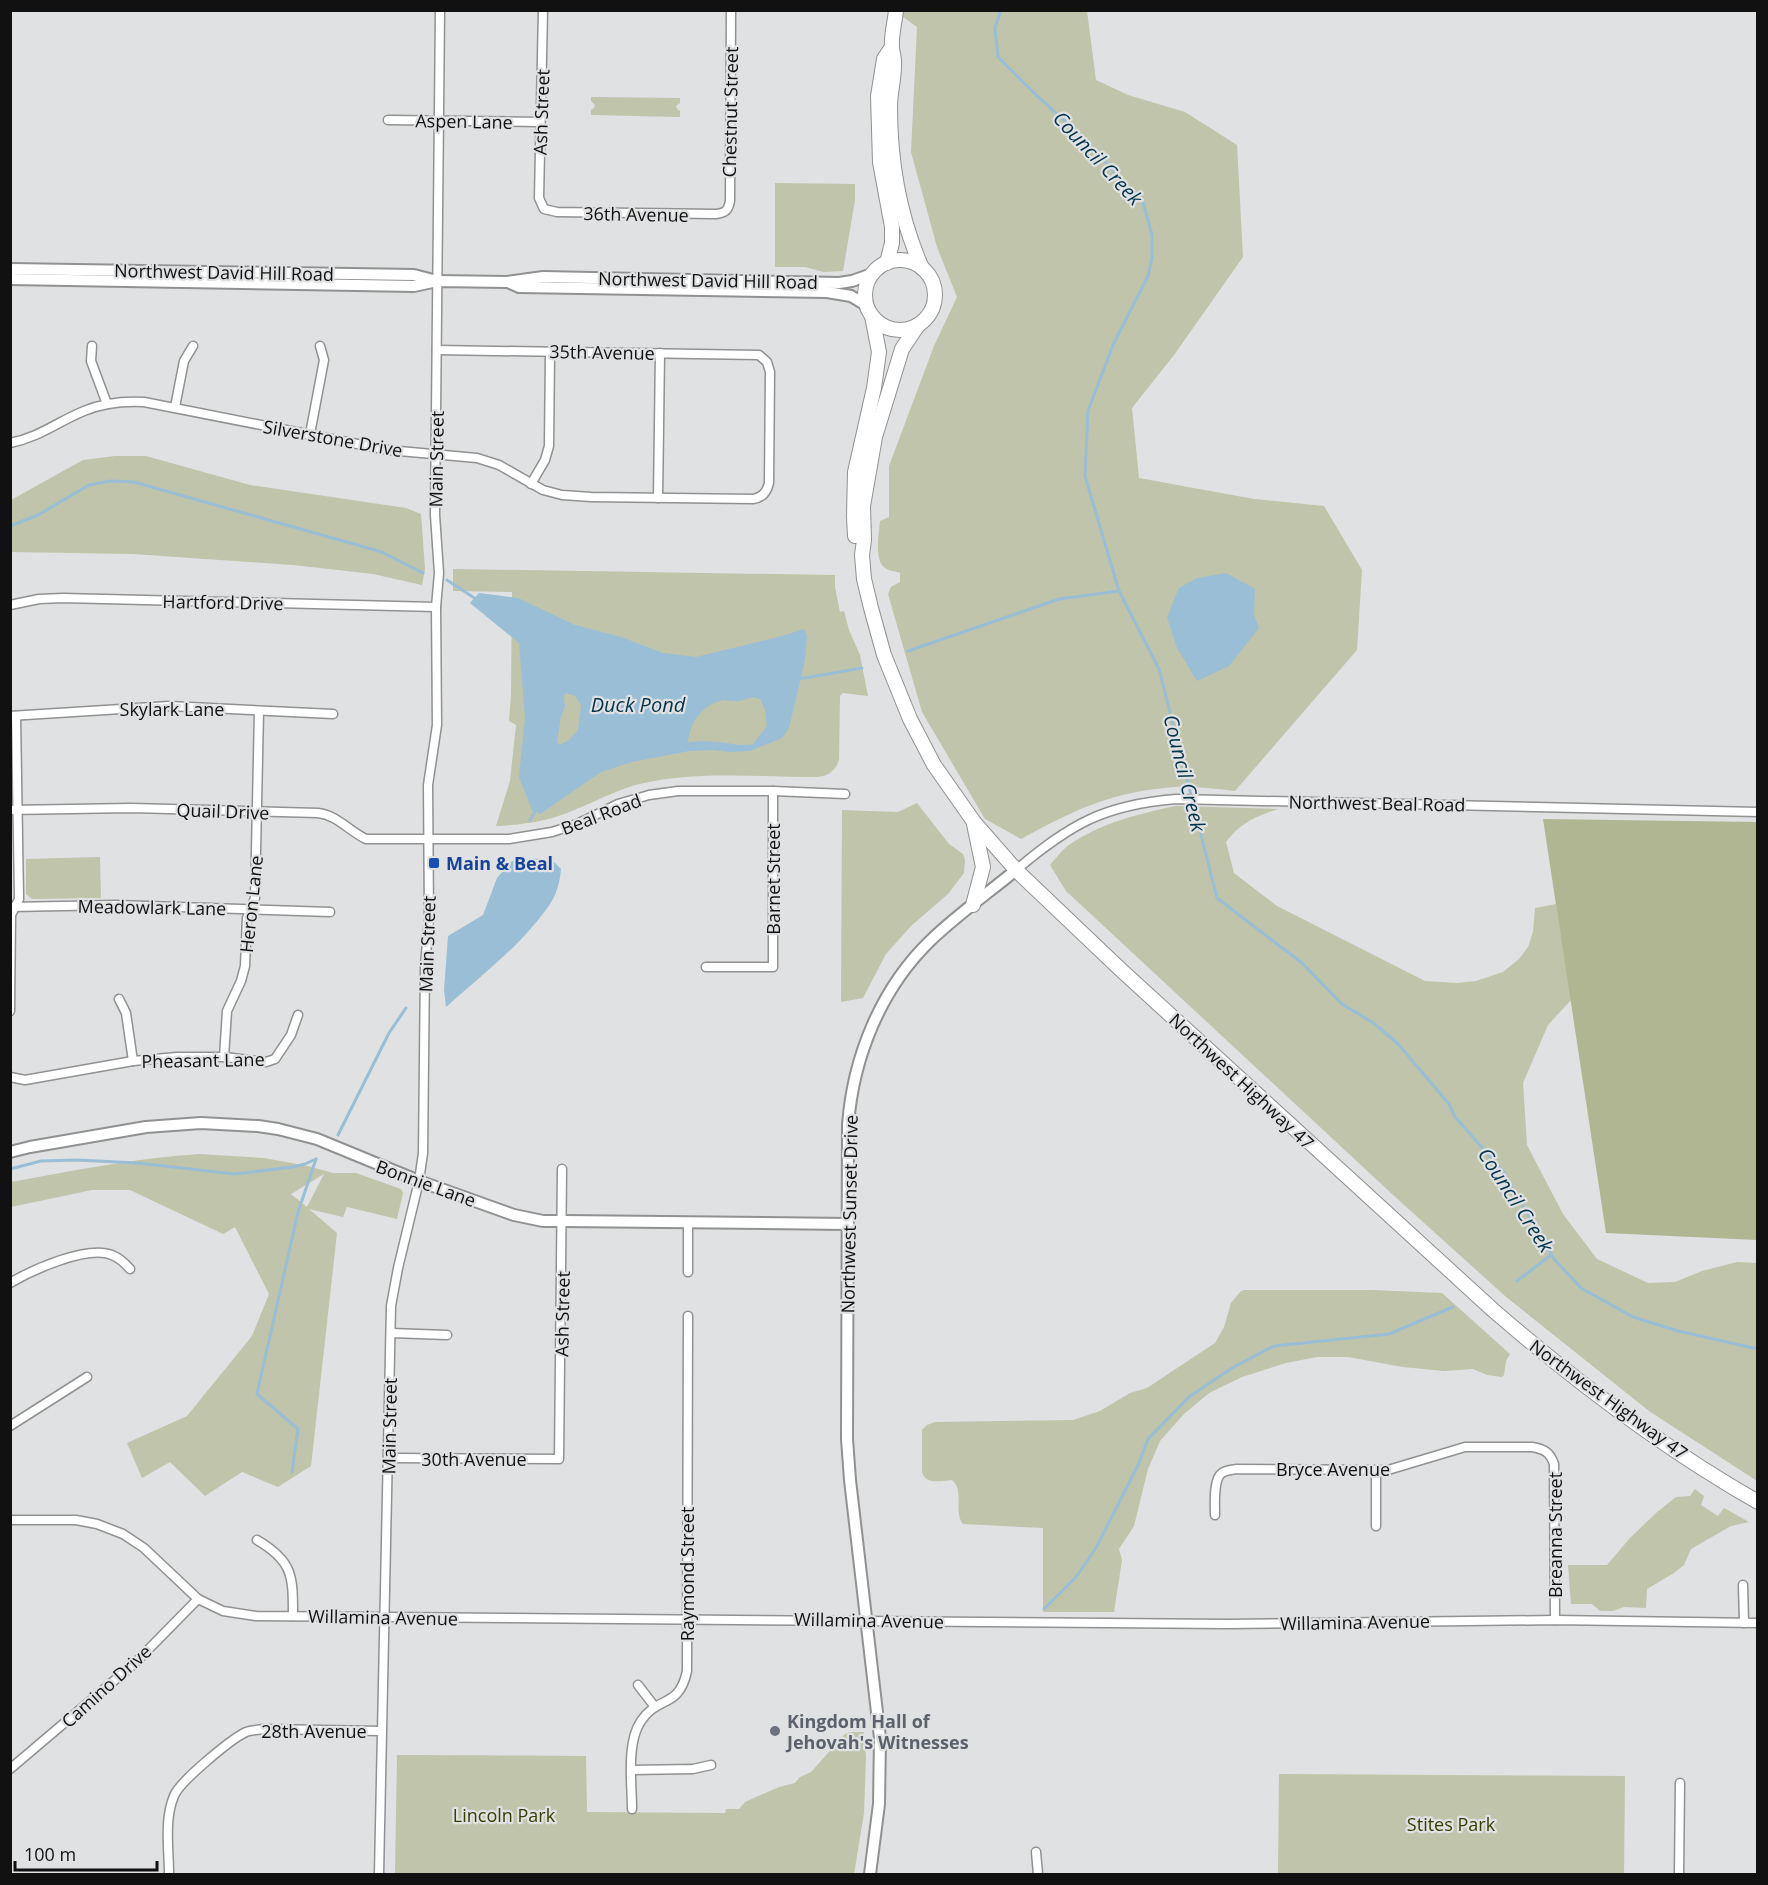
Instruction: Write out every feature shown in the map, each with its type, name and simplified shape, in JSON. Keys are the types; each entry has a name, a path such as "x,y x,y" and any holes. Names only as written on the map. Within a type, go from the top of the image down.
{"main road":[{"path":"896,10 890,104 894,172 912,244 922,268 934,287 935,298 927,318 918,325 898,330 879,323 869,310 865,294 867,283 873,274 887,263 905,261 922,268"},
{"path":"887,263 892,243 892,226 880,162 879,96 884,59 892,47"},
{"name":"Northwest Highway 47","path":"862,555 856,546 855,536 855,472 874,388 879,352 869,310"},
{"name":"Northwest Highway 47","path":"918,325 902,349 875,437 863,506 864,579 878,633 901,699 934,765 974,822 1016,870 1111,961 1516,1330 1617,1409 1758,1502"},
{"path":"973,905 983,867 974,822"}],"street":[{"name":"Main Street","path":"379,1875 391,1306 419,1181 425,1122 425,966 429,918 428,785 437,725 436,607 439,573 435,515 440,10"},
{"name":"Ash Street","path":"543,10 538,198 547,210"},
{"name":"Chestnut Street","path":"725,213 730,201 731,10"},
{"name":"Aspen Lane","path":"388,120 540,122"},
{"name":"36th Avenue","path":"547,210 634,214 725,213"},
{"name":"Northwest David Hill Road","path":"10,269 414,275 438,281"},
{"name":"Northwest David Hill Road","path":"10,279 414,286 438,281 507,282 543,277 839,283 873,274"},
{"name":"Northwest David Hill Road","path":"507,282 519,287 827,292 851,296 869,310"},
{"path":"92,346 91,361 107,404"},
{"path":"175,408 184,361 193,346"},
{"path":"310,434 324,360 320,346"},
{"name":"35th Avenue","path":"437,350 755,355 765,360 770,372 769,483 764,495"},
{"path":"531,484 545,460 549,446 550,352"},
{"path":"658,498 660,353"},
{"name":"Silverstone Drive","path":"10,443 40,434 83,411 127,401 144,402 388,450 469,456 495,463 531,484 551,492 575,497 753,499 764,495"},
{"name":"Hartford Drive","path":"10,605 39,599 63,598 436,607"},
{"name":"Skylark Lane","path":"13,716 169,706 333,714"},
{"name":"Heron Lane","path":"224,1057 227,1011 241,981 245,966 247,918 255,898 259,711"},
{"path":"10,1011 11,915 19,899 14,810 13,716"},
{"name":"Beal Road","path":"429,840 509,839 552,832 577,824 618,804 649,795 678,791 845,794"},
{"name":"Barnet Street","path":"706,967 772,968 773,791"},
{"name":"Northwest Beal Road","path":"1016,870 1059,836 1094,817 1126,805 1176,799 1758,812"},
{"name":"Quail Drive","path":"14,810 131,808 324,814 366,838 429,840"},
{"name":"Northwest Sunset Drive","path":"870,1875 878,1819 881,1753 847,1439 849,1113 856,1072 867,1036 892,988 931,940 1016,870"},
{"name":"Meadowlark Lane","path":"13,907 116,905 330,912"},
{"path":"118,999 126,1014 133,1061"},
{"name":"Pheasant Lane","path":"10,1077 25,1080 133,1061 177,1057 224,1057 266,1062 275,1059 291,1035 297,1015"},
{"name":"Bonnie Lane","path":"10,1152 146,1127 228,1124 268,1128 317,1139 419,1181 514,1215 543,1221 848,1224"},
{"name":"Ash Street","path":"560,1459 562,1168"},
{"path":"688,1222 688,1272"},
{"path":"10,1283 41,1266 93,1253 110,1254 130,1269"},
{"name":"Raymond Street","path":"632,1809 632,1750 636,1729 646,1713 671,1699 684,1683 687,1671 688,1316"},
{"path":"391,1333 447,1335"},
{"path":"10,1426 87,1377"},
{"name":"Bryce Avenue","path":"1215,1515 1215,1486 1222,1473 1236,1469 1396,1469 1465,1447 1532,1447 1548,1452"},
{"name":"Breanna Street","path":"1548,1452 1555,1472 1555,1620"},
{"name":"30th Avenue","path":"389,1458 560,1459"},
{"path":"1376,1470 1376,1526"},
{"name":"Willamina Avenue","path":"10,1520 76,1520 97,1524 123,1534 144,1548 198,1599 223,1611 238,1614 580,1620 1227,1624 1555,1620 1758,1623"},
{"path":"257,1540 275,1550 288,1568 292,1589 293,1616"},
{"path":"1743,1585 1744,1623"},
{"name":"Camino Drive","path":"10,1770 135,1663 198,1599"},
{"path":"638,1685 655,1707"},
{"name":"28th Avenue","path":"169,1875 169,1816 174,1795 184,1782 237,1737 249,1731 381,1731"},
{"path":"632,1770 693,1769 711,1765"},
{"path":"1679,1875 1680,1783"},
{"path":"1036,1851 1038,1875"}],"green space":[{"path":"895,11 1087,11 1096,80 1128,95 1185,112 1237,145 1243,257 1174,355 1132,408 1139,478 1254,499 1324,506 1362,570 1357,650 1235,791 1183,787 1133,793 1077,811 1021,839 985,819 922,712 888,594 891,587 900,582 900,573 883,567 878,550 878,537 880,521 889,517 889,466 934,346 957,297 937,247 911,152 917,27"},
{"path":"591,97 680,98 680,103 676,106 680,111 680,117 591,115 591,110 595,105"},
{"path":"775,183 855,184 855,200 843,271 824,272 805,267 775,267"},
{"path":"115,456 146,456 250,485 406,508 421,514 425,569 422,585 373,574 293,565 133,554 11,552 11,500 83,460"},
{"path":"453,569 835,575 840,612 844,611 860,655 868,696 843,693 840,696 839,760 834,770 828,774 817,777 708,776 664,779 624,789 550,819 496,826 510,781 516,725 509,721 512,592 453,591"},
{"path":"917,803 949,844 963,854 964,873 948,894 911,926 886,954 863,998 841,1002 842,810 898,812"},
{"path":"1175,806 1278,809 1249,821 1226,842 1234,873 1277,906 1425,981 1457,983 1476,981 1503,972 1519,959 1528,947 1533,932 1535,908 1556,904 1571,1000 1548,1025 1523,1083 1527,1145 1563,1214 1597,1259 1648,1283 1675,1282 1702,1271 1737,1262 1757,1263 1757,1481 1649,1411 1505,1296 1066,891 1050,865 1066,847 1081,837 1134,816"},
{"path":"1543,819 1757,822 1757,1240 1606,1233"},
{"path":"100,857 101,898 32,899 26,894 26,859"},
{"path":"199,1154 264,1158 333,1173 356,1173 401,1189 403,1193 397,1219 347,1207 343,1217 309,1209 337,1233 311,1466 278,1487 242,1472 205,1496 170,1462 142,1478 127,1443 187,1416 252,1336 269,1294 235,1227 223,1234 130,1190 92,1190 11,1207 11,1182 104,1165","holes":["324,1174 307,1207 291,1194"]},
{"path":"1244,1290 1372,1290 1442,1293 1510,1354 1502,1377 1487,1375 1473,1369 1444,1371 1403,1367 1348,1357 1317,1357 1286,1363 1242,1377 1209,1393 1184,1414 1160,1441 1148,1469 1134,1526 1119,1549 1122,1560 1114,1612 1043,1612 1043,1528 963,1524 959,1514 959,1496 956,1485 952,1480 930,1481 922,1472 922,1430 935,1422 1073,1420 1100,1411 1130,1393 1147,1388 1215,1343 1224,1327 1231,1303"},
{"path":"1695,1489 1704,1496 1701,1505 1718,1516 1724,1508 1749,1522 1731,1526 1691,1549 1684,1565 1647,1589 1646,1608 1624,1607 1613,1611 1600,1611 1592,1604 1571,1604 1568,1565 1607,1565 1656,1513 1676,1497 1690,1496"},
{"name":"Lincoln Park","path":"864,1732 866,1757 864,1813 854,1874 395,1874 397,1755 586,1756 587,1812 725,1813 726,1809 739,1809 745,1802 779,1787 795,1783 800,1777 811,1772 845,1734"},
{"name":"Stites Park","path":"1279,1774 1625,1776 1624,1874 1278,1874"}],"water":[{"path":"1226,573 1255,589 1254,615 1259,628 1229,666 1197,681 1177,648 1167,617 1179,588 1197,578"},
{"name":"Duck Pond","path":"479,593 518,598 575,625 621,637 663,653 696,657 804,629 807,636 805,660 789,728 782,738 750,751 689,751 632,762 601,772 540,814 532,810 519,777 525,718 519,643 470,603","holes":["565,693 575,696 581,705 578,730 569,740 560,745 557,742 561,716 565,707","753,697 760,699 765,710 767,726 753,744 688,742 695,721 710,705 724,700 737,701"]},
{"path":"533,858 553,861 561,869 558,887 552,900 515,946 446,1007 444,990 448,936 483,915 497,878 512,861"}],"waterway":[{"name":"Council Creek","path":"1001,10 995,28 998,57 1080,135 1143,202 1152,235 1152,257 1148,276 1113,345 1088,411 1085,476 1119,591 1159,669 1217,898 1302,963 1342,1004 1375,1024 1398,1044 1449,1104 1455,1117 1502,1170 1554,1259 1581,1288 1633,1317 1678,1331 1758,1349"},
{"path":"10,526 38,515 89,485 110,481 134,482 382,552 423,573"},
{"path":"447,580 476,599"},
{"path":"908,651 1059,599 1119,591"},
{"path":"799,679 862,668"},
{"path":"530,820 537,808"},
{"path":"338,1135 389,1033 406,1008"},
{"path":"10,1169 41,1161 77,1160 138,1163 234,1174 293,1167 316,1159"},
{"path":"292,1472 298,1429 257,1394 298,1212 316,1159"},
{"path":"1517,1281 1551,1255"},
{"path":"1044,1609 1076,1577 1096,1548 1139,1463 1148,1439 1189,1397 1232,1368 1274,1346 1389,1334 1453,1307"}],"place":[{"name":"Main & Beal","path":"434,863"},
{"name":"Kingdom Hall of Jehovah's Witnesses","path":"775,1731"}]}
